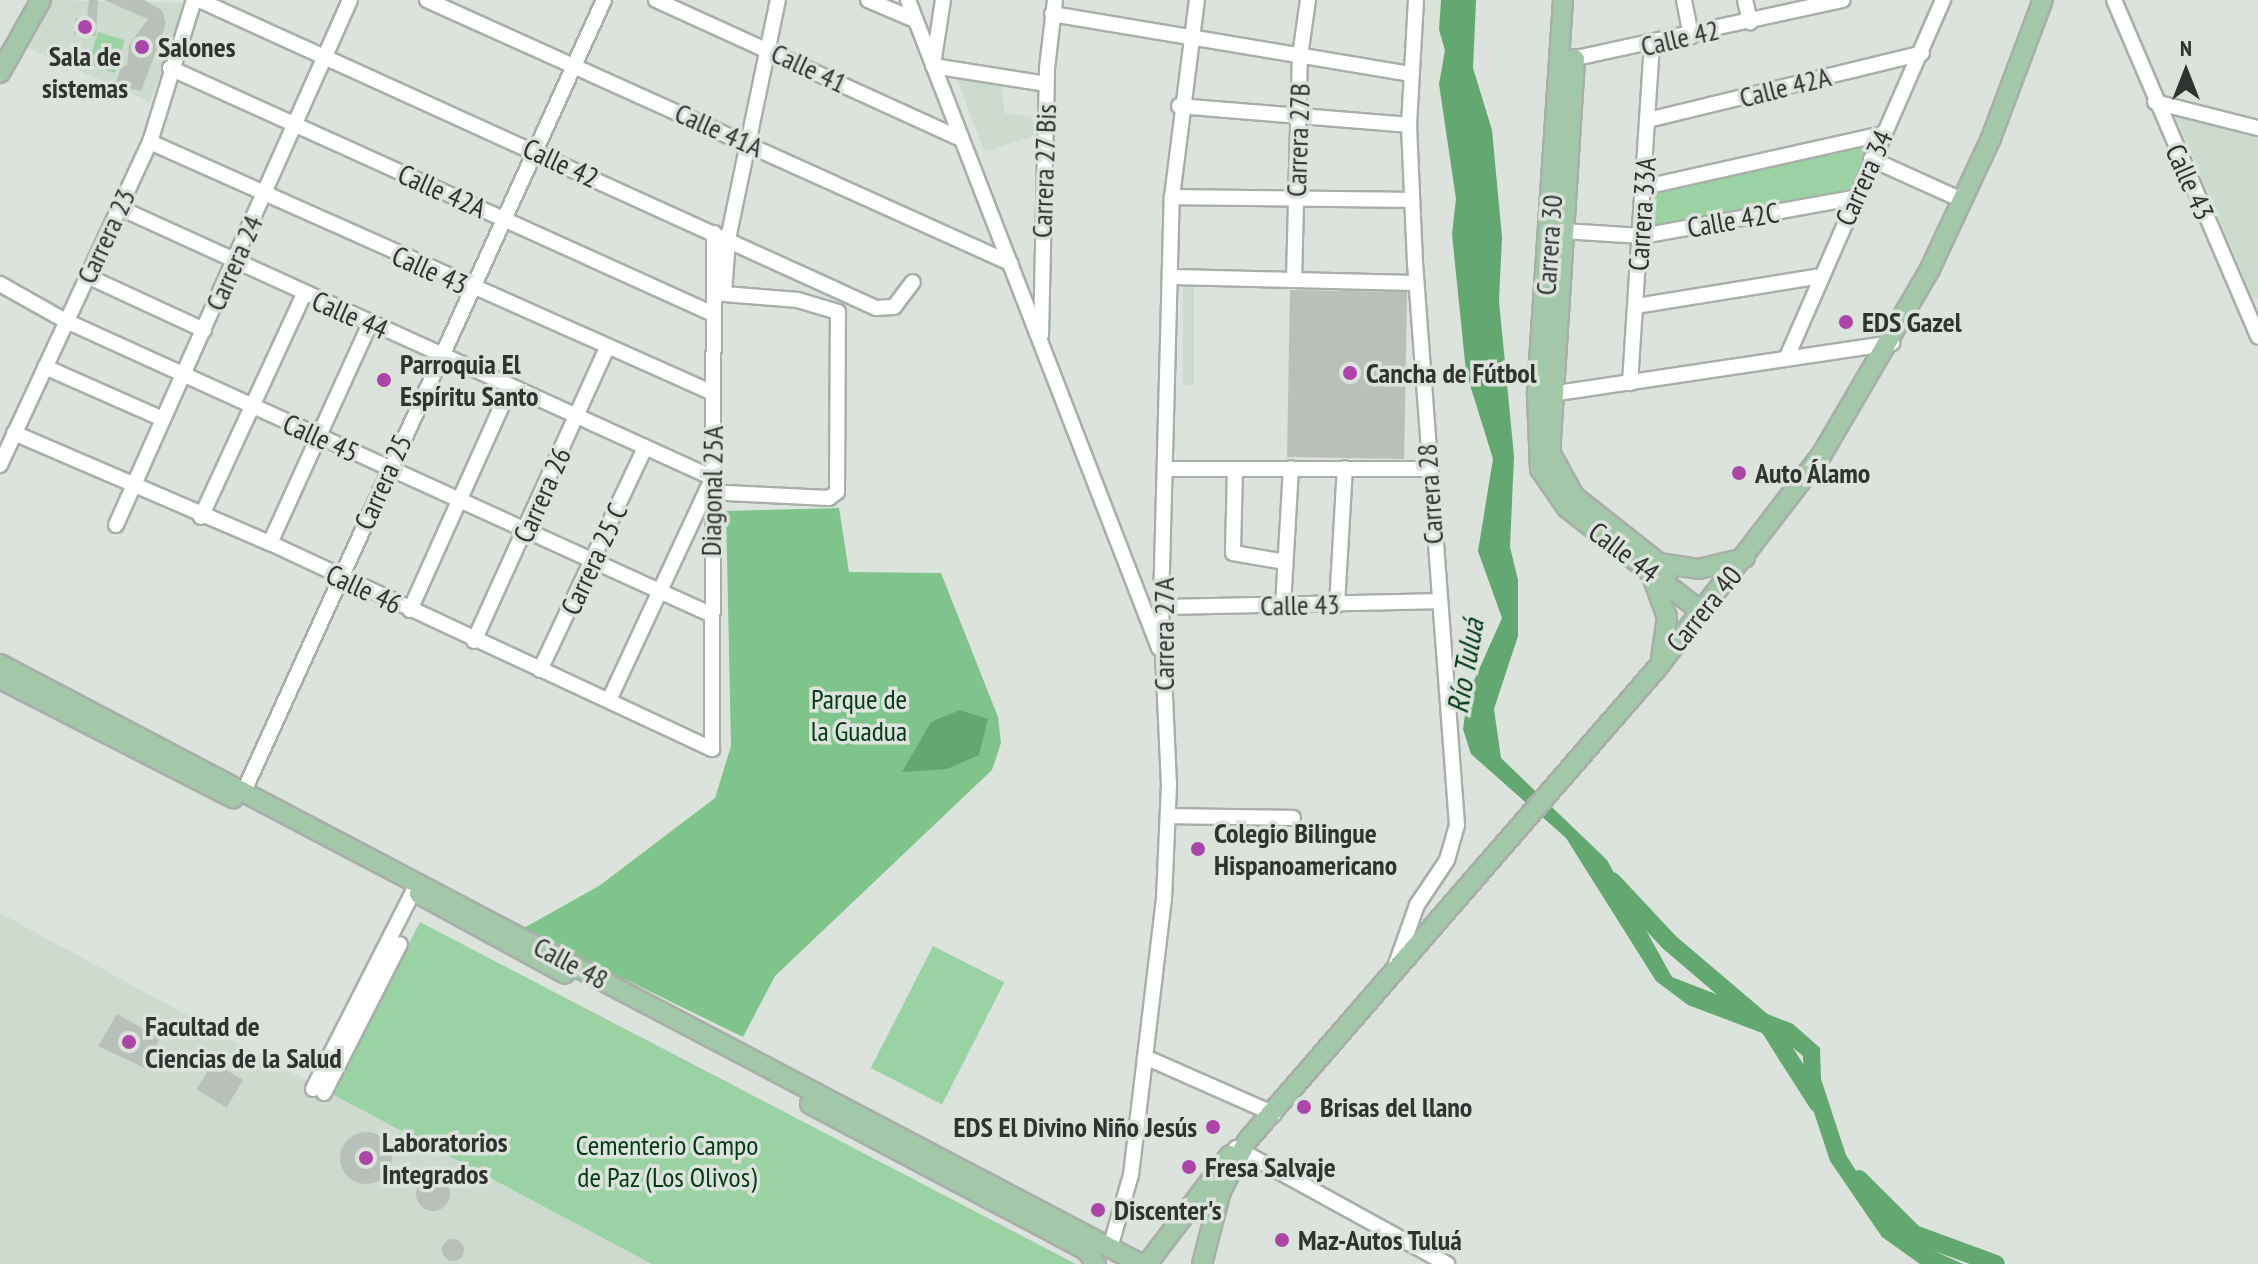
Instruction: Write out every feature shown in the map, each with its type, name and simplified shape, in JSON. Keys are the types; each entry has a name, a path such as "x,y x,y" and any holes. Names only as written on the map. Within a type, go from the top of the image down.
{"main road":[{"path":"0,51 29,0"},
{"path":"0,73 41,0"},
{"name":"Carrera 30","path":"1563,0 1569,60"},
{"name":"Carrera 30","path":"1546,461 1574,0"},
{"name":"Carrera 40","path":"1147,1264 1242,1147 1274,1114 1520,823 1658,667 1745,558 1822,454 1892,343 1962,200 2043,0"},
{"name":"Carrera 30","path":"1555,485 1546,461 1537,410 1558,238"},
{"name":"Calle 44","path":"1555,485 1651,566 1706,607"},
{"path":"1658,667 1667,638 1666,607 1651,566 1711,568 1745,558"},
{"name":"Calle 48","path":"0,664 244,791 1086,1250 1096,1264"},
{"name":"Calle 48","path":"0,679 421,889 1107,1256 1141,1264"},
{"name":"Carrera 40","path":"1202,1264 1221,1191 1242,1147"}],"street":[{"name":"Calle 42","path":"197,0 882,310 894,307 913,282"},
{"name":"Carrera 23","path":"0,465 64,320 150,142 170,68 197,0"},
{"name":"Carrera 24","path":"116,525 350,0"},
{"name":"Calle 41A","path":"427,0 1010,263"},
{"name":"Carrera 25","path":"244,791 604,0"},
{"name":"Calle 41","path":"656,0 961,139"},
{"path":"610,698 658,591 711,488 829,498 837,492 838,312 798,300 725,297 721,236 752,145 778,0"},
{"path":"868,0 915,20"},
{"path":"908,0 1162,656"},
{"path":"933,66 943,0"},
{"name":"Carrera 27A","path":"1107,1256 1125,1205 1159,965 1169,816 1161,607 1172,197 1179,106 1188,37 1197,0"},
{"name":"Carrera 27B","path":"1294,280 1300,56 1308,0"},
{"name":"Carrera 28","path":"1393,974 1417,905 1447,860 1457,825 1416,283 1409,125 1416,0"},
{"path":"1684,0 1691,36"},
{"path":"1745,0 1750,22"},
{"name":"Calle 42","path":"1569,60 1691,36 1810,4 1843,0"},
{"name":"Carrera 34","path":"1787,357 1943,0"},
{"name":"Calle 43","path":"2114,0 2155,102 2251,307 2258,336"},
{"path":"1053,7 1188,37 1410,74"},
{"name":"Carrera 27 Bis","path":"1041,343 1047,84 1053,7"},
{"name":"Carrera 33A","path":"1630,383 1642,236 1652,45"},
{"name":"Calle 42A","path":"1648,120 1922,53"},
{"path":"933,66 1047,84"},
{"name":"Calle 42A","path":"170,68 713,314"},
{"path":"2155,102 2258,128"},
{"path":"1179,106 1298,119 1409,125"},
{"path":"1645,187 1883,134"},
{"name":"Calle 43","path":"150,142 471,289 713,393"},
{"path":"1871,159 1962,200"},
{"path":"1172,197 1412,200"},
{"name":"Calle 42C","path":"1558,238 1642,236 1854,198"},
{"name":"Calle 44","path":"120,208 645,448 711,488"},
{"name":"Diagonal 25A","path":"712,749 713,314 721,236"},
{"path":"87,276 204,330"},
{"path":"1636,306 1821,276"},
{"path":"1171,277 1416,283"},
{"name":"Calle 45","path":"0,284 64,320 710,614"},
{"path":"201,517 255,408 304,294"},
{"path":"270,543 370,324"},
{"path":"1551,394 1892,343"},
{"name":"Carrera 26","path":"474,641 527,531 607,348"},
{"path":"45,367 163,419"},
{"path":"410,610 510,387"},
{"name":"Calle 46","path":"14,433 201,517 270,543 474,641 610,698 712,749"},
{"name":"Carrera 25 C","path":"540,670 595,562 645,448"},
{"path":"1283,606 1291,468"},
{"path":"1337,605 1345,468"},
{"path":"1167,469 1428,469"},
{"path":"1235,469 1233,553 1285,562"},
{"path":"1134,585 1150,591 1163,582"},
{"name":"Calle 43","path":"1161,607 1439,601"},
{"path":"1169,816 1293,818"},
{"path":"319,1091 421,889"},
{"path":"1145,1057 1274,1114"},
{"path":"1242,1147 1447,1264"}],"shaded area":[{"path":"51,0 186,3 150,102 24,46"},
{"name":"Río Tuluá","path":"1441,0 1476,0 1473,68 1492,130 1502,237 1499,301 1514,456 1510,547 1518,580 1518,636 1494,709 1501,758 1607,860 1672,977 1793,1024 1820,1048 1821,1079 1846,1155 1876,1202 1919,1244 1963,1264 1920,1264 1882,1237 1830,1161 1804,1082 1803,1056 1786,1042 1688,1005 1656,981 1566,838 1471,754 1463,729 1468,694 1502,618 1478,551 1493,459 1466,372 1452,234 1456,199 1439,84 1445,50 1439,30"},
{"path":"956,77 1002,85 1004,113 1031,117 1039,134 985,152"},
{"path":"2175,115 2258,136 2258,299 2253,298"},
{"path":"1183,286 1194,286 1194,385 1183,385"},
{"path":"960,710 988,719 979,755 947,769 902,772 931,722"},
{"path":"0,913 311,1083 652,1264 0,1264"}],"green space":[{"path":"98,32 125,40 115,73 88,65"},
{"path":"1869,146 1849,192 1653,227 1655,192"},
{"name":"Parque de la Guadua","path":"839,508 849,572 941,573 998,717 1001,743 992,770 775,976 743,1037 522,929 599,886 715,798 731,746 726,511"},
{"name":"Cementerio Campo de Paz (Los Olivos)","path":"420,922 1076,1264 652,1264 332,1094"},
{"path":"933,946 1004,982 942,1104 871,1068"}],"building":[{"name":"Sala de sistemas","path":"89,0 98,0 96,36 74,34 75,18 87,19"},
{"name":"Salones","path":"104,0 144,0 162,10 166,24 141,91 115,85 122,65 127,66 129,45 148,19"},
{"name":"Cancha de Fútbol","path":"1290,290 1407,292 1404,459 1287,457"},
{"name":"Facultad de Ciencias de la Salud","path":"117,1014 160,1038 145,1068 98,1046"},
{"path":"213,1062 243,1080 227,1107 197,1089"},
{"name":"Laboratorios Integrados","path":"366,1132 384,1140 392,1158 384,1176 366,1184 348,1176 340,1158 348,1140"},
{"path":"433,1177 445,1182 450,1194 445,1206 433,1211 421,1206 416,1194 421,1182"},
{"path":"453,1239 461,1242 464,1250 461,1258 453,1261 445,1258 442,1250 445,1242"}],"waterway":[{"name":"Río Tuluá","path":"1612,881 1669,942 1769,1027 1818,1104"},
{"name":"Río Tuluá","path":"1859,1179 1914,1234 1996,1264"}],"place":[{"name":"Sala de sistemas","path":"85,27"},
{"name":"Salones","path":"142,47"},
{"name":"EDS Gazel","path":"1846,322"},
{"name":"Cancha de Fútbol","path":"1350,373"},
{"name":"Parroquia El Espíritu Santo","path":"384,380"},
{"name":"Auto Álamo","path":"1739,473"},
{"name":"Colegio Bilingue Hispanoamericano","path":"1198,849"},
{"name":"Facultad de Ciencias de la Salud","path":"129,1042"},
{"name":"Brisas del llano","path":"1304,1107"},
{"name":"EDS El Divino Niño Jesús","path":"1213,1127"},
{"name":"Laboratorios Integrados","path":"366,1158"},
{"name":"Fresa Salvaje","path":"1189,1167"},
{"name":"Discenter's","path":"1098,1210"},
{"name":"Maz-Autos Tuluá","path":"1282,1240"}]}
